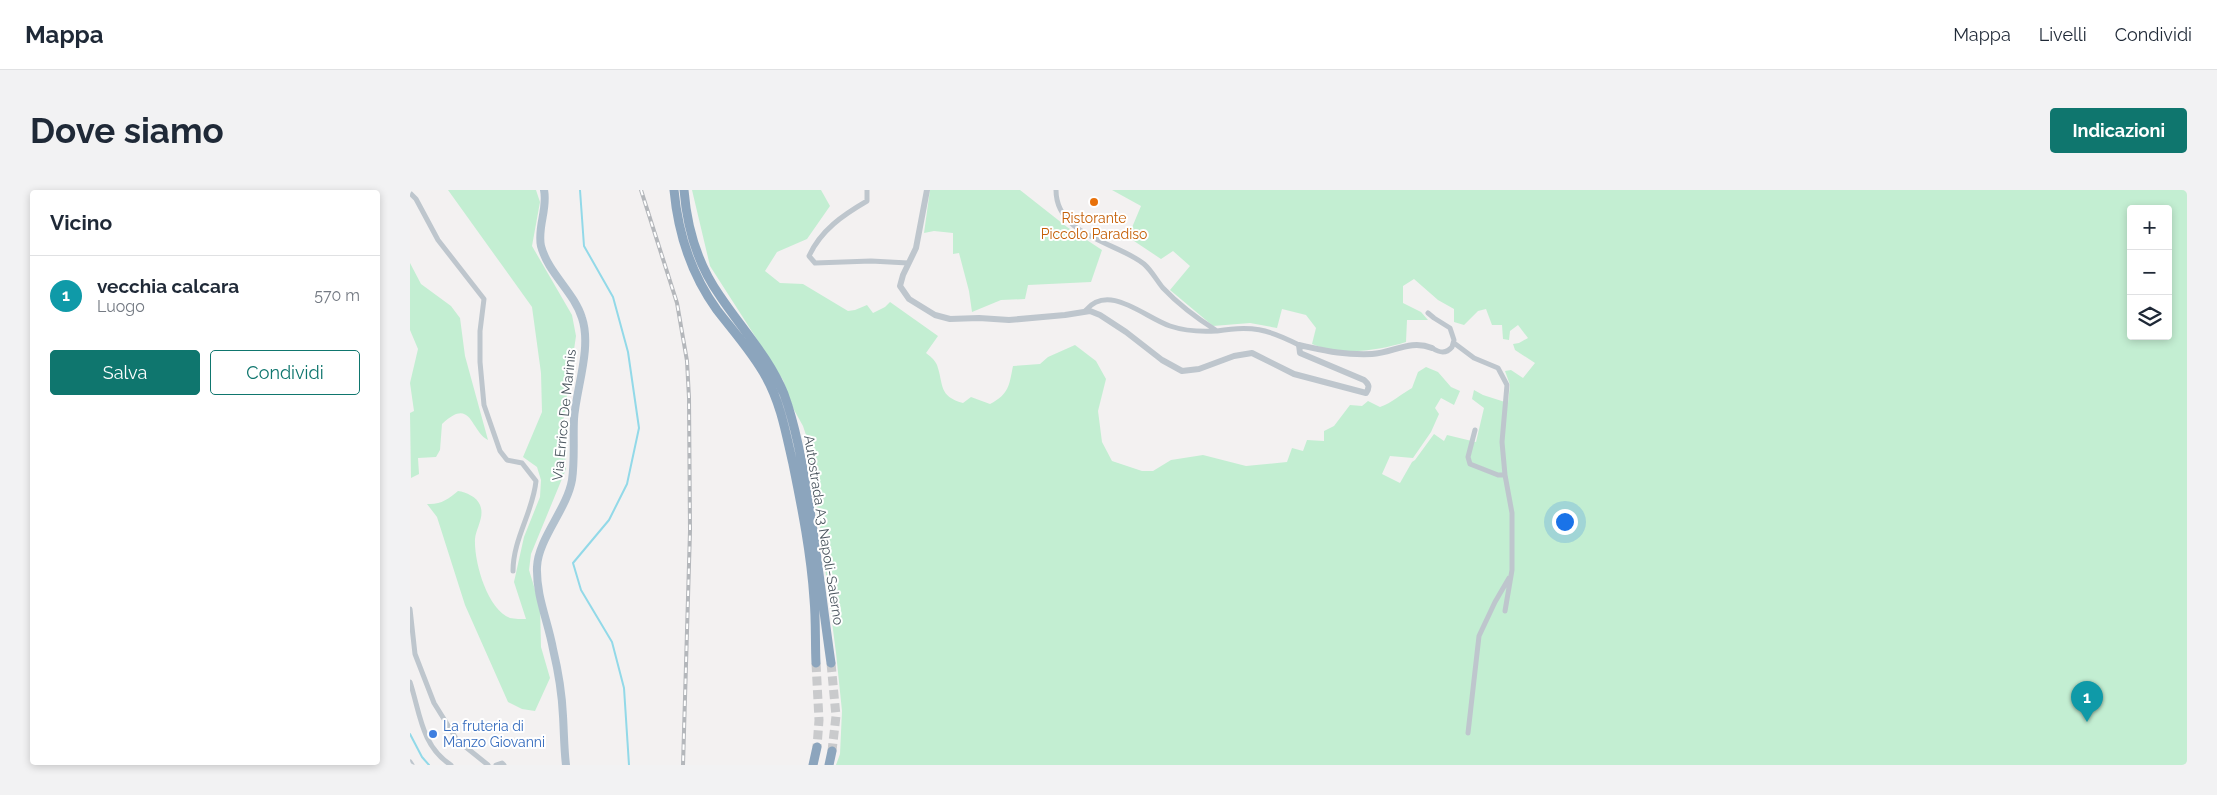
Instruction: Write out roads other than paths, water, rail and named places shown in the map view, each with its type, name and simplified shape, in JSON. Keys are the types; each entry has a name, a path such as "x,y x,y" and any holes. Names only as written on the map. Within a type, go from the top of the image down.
{"highway":[{"name":"Autostrada A3 Napoli-Salerno","path":"674,190 681,233 693,268 710,300 755,360 772,391 801,481"},
{"name":"Autostrada A3 Napoli-Salerno","path":"684,190 690,234 702,265 718,295 761,352 784,395 801,481 819,599 831,662"},
{"name":"Autostrada A3 Napoli-Salerno","path":"816,663 819,599"},
{"path":"813,765 816,747"},
{"path":"828,765 832,751"}],"main road":[{"name":"Via Errico De Marinis","path":"544,190 546,209 542,222 542,246 551,266 582,316 584,326 581,376 574,418 572,480 566,498 540,554 537,566 540,597 553,646 559,684 566,765"}],"street":[{"path":"867,190 867,201 845,214 816,241 809,256 815,263 871,261 908,263"},
{"path":"927,190 920,236 901,279 901,289 909,299 926,311 943,318 1017,320 1065,315 1086,310 1100,315 1162,360 1182,371 1199,369 1234,356 1252,353 1294,374 1366,393 1369,384 1364,380 1300,353 1299,345"},
{"path":"1056,190 1056,200 1062,213 1075,227 1142,263 1164,288 1197,319 1217,331"},
{"path":"410,193 416,199 438,240 484,299 480,331 480,362 484,405 500,451 507,460 522,463 536,481 534,497 527,512 513,556 513,571"},
{"path":"1086,310 1092,303 1100,299 1111,299 1122,302 1169,326 1185,330 1259,329 1274,332 1299,345 1336,354 1385,352 1406,345 1435,350 1449,350 1454,343"},
{"path":"1428,313 1450,328 1454,343 1474,358 1498,368 1507,385 1502,442 1505,475 1512,513 1513,553 1505,611"},
{"path":"1475,430 1468,457 1470,464 1498,475 1505,475"},
{"path":"1468,733 1479,636 1495,602 1511,576"},
{"path":"410,609 415,654 434,703 457,740 488,765"},
{"path":"410,682 423,730 433,747 451,765"},
{"path":"496,765 502,763 504,765"}],"waterway":[{"path":"580,190 584,246 613,297 628,352 639,428 627,484 609,520 573,563 581,590 612,642 624,688 629,765"},
{"path":"410,734 422,757 429,765"}],"tunnel":[{"path":"816,663 819,720 817,747"},
{"path":"831,663 836,716 832,751"}],"railway":[{"path":"641,190 677,303 687,361 690,531 683,765"}],"place":[{"name":"Ristorante Piccolo Paradiso","path":"1094,202"},
{"name":"vecchia calcara","path":"2087,722"},
{"name":"La fruteria di Manzo Giovanni","path":"433,734"}]}
